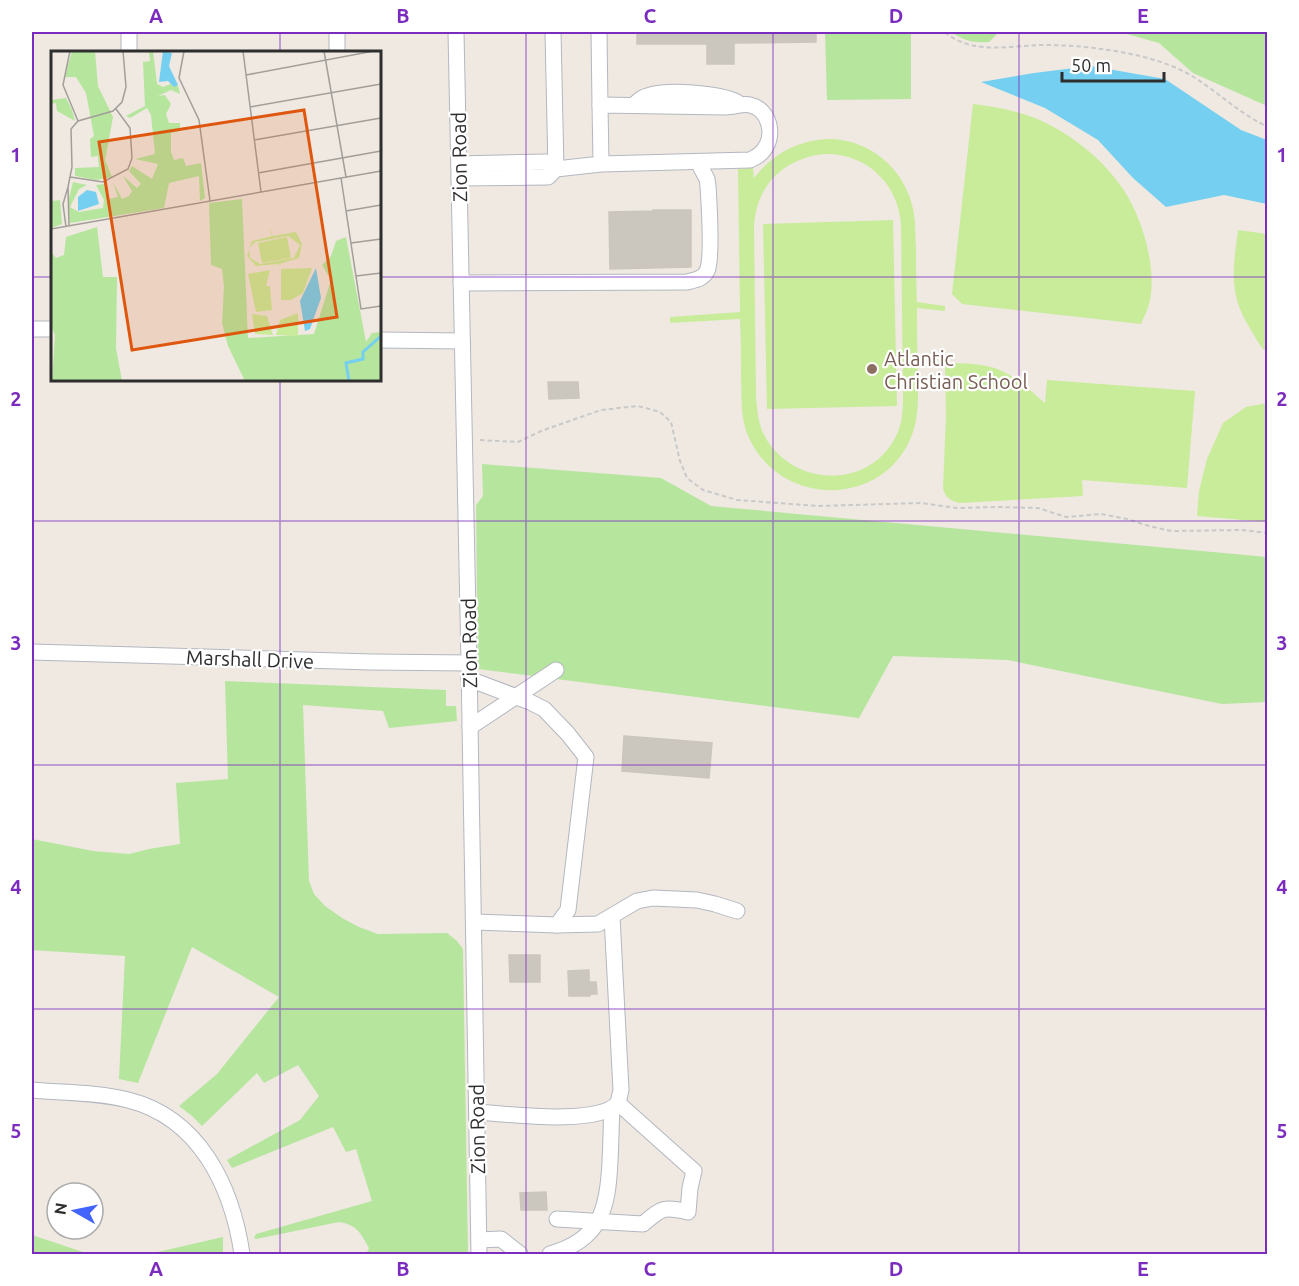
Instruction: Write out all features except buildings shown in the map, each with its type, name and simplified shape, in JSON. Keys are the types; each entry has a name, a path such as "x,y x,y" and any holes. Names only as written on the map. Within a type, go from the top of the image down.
{"street":[{"path":"129,32 129,51"},
{"path":"337,32 337,51"},
{"name":"Zion Road","path":"456,32 479,1247"},
{"path":"553,32 556,169"},
{"path":"599,32 601,164"},
{"path":"459,171 546,162 556,169 601,164 750,160 758,156 766,147 770,132 766,117 762,112 754,107 742,105 726,107 600,105"},
{"path":"461,283 687,282 700,278 707,271 710,256 709,197 707,179 698,162"},
{"path":"32,329 51,330"},
{"path":"381,340 462,341"},
{"name":"Marshall Drive","path":"32,652 469,663"},
{"path":"470,727 556,670"},
{"path":"469,679 544,709 586,757 568,910 557,925"},
{"path":"474,922 598,924 637,901 653,898 697,900 737,911"},
{"path":"550,1254 569,1248 591,1231 604,1210 609,1187 615,1106 621,1090 612,917"},
{"path":"32,1090 130,1100 161,1113 178,1125 203,1150 215,1168 234,1217 242,1254"},
{"path":"477,1112 576,1116 595,1115 615,1106"},
{"path":"557,1219 643,1224 657,1212 666,1208 688,1212 694,1171 615,1106"},
{"path":"479,1247 501,1239 520,1254"}],"path":[{"path":"945,32 961,43 988,47 1077,46 1145,58 1190,75 1268,127"},
{"path":"480,440 518,442 541,431 600,410 638,406 660,412 671,422 680,461 687,478 703,490 737,500 818,506 921,503 957,508 1038,508 1066,518 1101,514 1171,531 1242,530 1268,533"}],"green space":[{"path":"825,32 911,32 911,99 827,100"},
{"path":"951,32 999,32 989,42 983,42 969,41"},
{"path":"1120,32 1267,32 1267,106 1193,73 1159,43"},
{"path":"973,104 1030,116 1048,124 1086,149 1118,182 1133,206 1139,221 1151,266 1150,298 1141,324 962,304 952,294"},
{"path":"816,140 842,140 857,144 871,150 893,169 909,194 914,214 917,302 945,306 945,311 917,308 917,411 913,432 900,457 881,475 858,486 834,490 809,487 785,478 764,461 749,438 742,409 740,319 670,323 670,317 740,312 738,169 753,168 754,178 769,162 786,150","holes":["825,154 840,155 867,165 878,174 887,184 899,210 903,402 899,429 888,449 872,464 853,473 833,476 812,473 793,465 776,452 761,428 756,396 754,227 760,198 775,176 797,161"]},
{"path":"893,220 897,406 767,409 763,224"},
{"path":"1238,230 1267,234 1267,353 1244,317 1235,293 1234,270"},
{"path":"945,363 974,364 995,368 1014,378 1045,403 1047,380 1195,391 1187,488 1082,480 1083,496 960,503 951,500 943,488 946,417"},
{"path":"1267,403 1267,522 1197,516 1199,491 1207,459 1223,423 1246,407"},
{"path":"482,464 661,478 711,506 1267,557 1267,702 1222,704 1008,660 893,656 859,718 478,669 476,505 483,496"},
{"path":"225,681 446,690 446,706 456,706 457,721 389,728 383,711 303,705 309,881 314,894 325,906 359,927 378,934 447,933 463,949 468,1254 366,1254 369,1248 360,1234 354,1227 339,1222 254,1238 256,1234 372,1201 356,1149 346,1152 333,1127 232,1168 227,1160 300,1120 319,1096 298,1065 264,1083 257,1073 202,1126 179,1106 217,1074 279,997 192,947 138,1083 119,1079 125,956 32,950 32,839 93,851 129,854 180,844 176,783 228,779"},
{"path":"32,1235 89,1254 32,1254"},
{"path":"223,1237 223,1254 149,1254"}],"water":[{"path":"1091,66 1165,79 1241,130 1267,140 1267,204 1224,195 1166,207 1133,178 1098,140 1045,108 981,82"}],"place":[{"name":"Atlantic Christian School","path":"872,369"}]}
